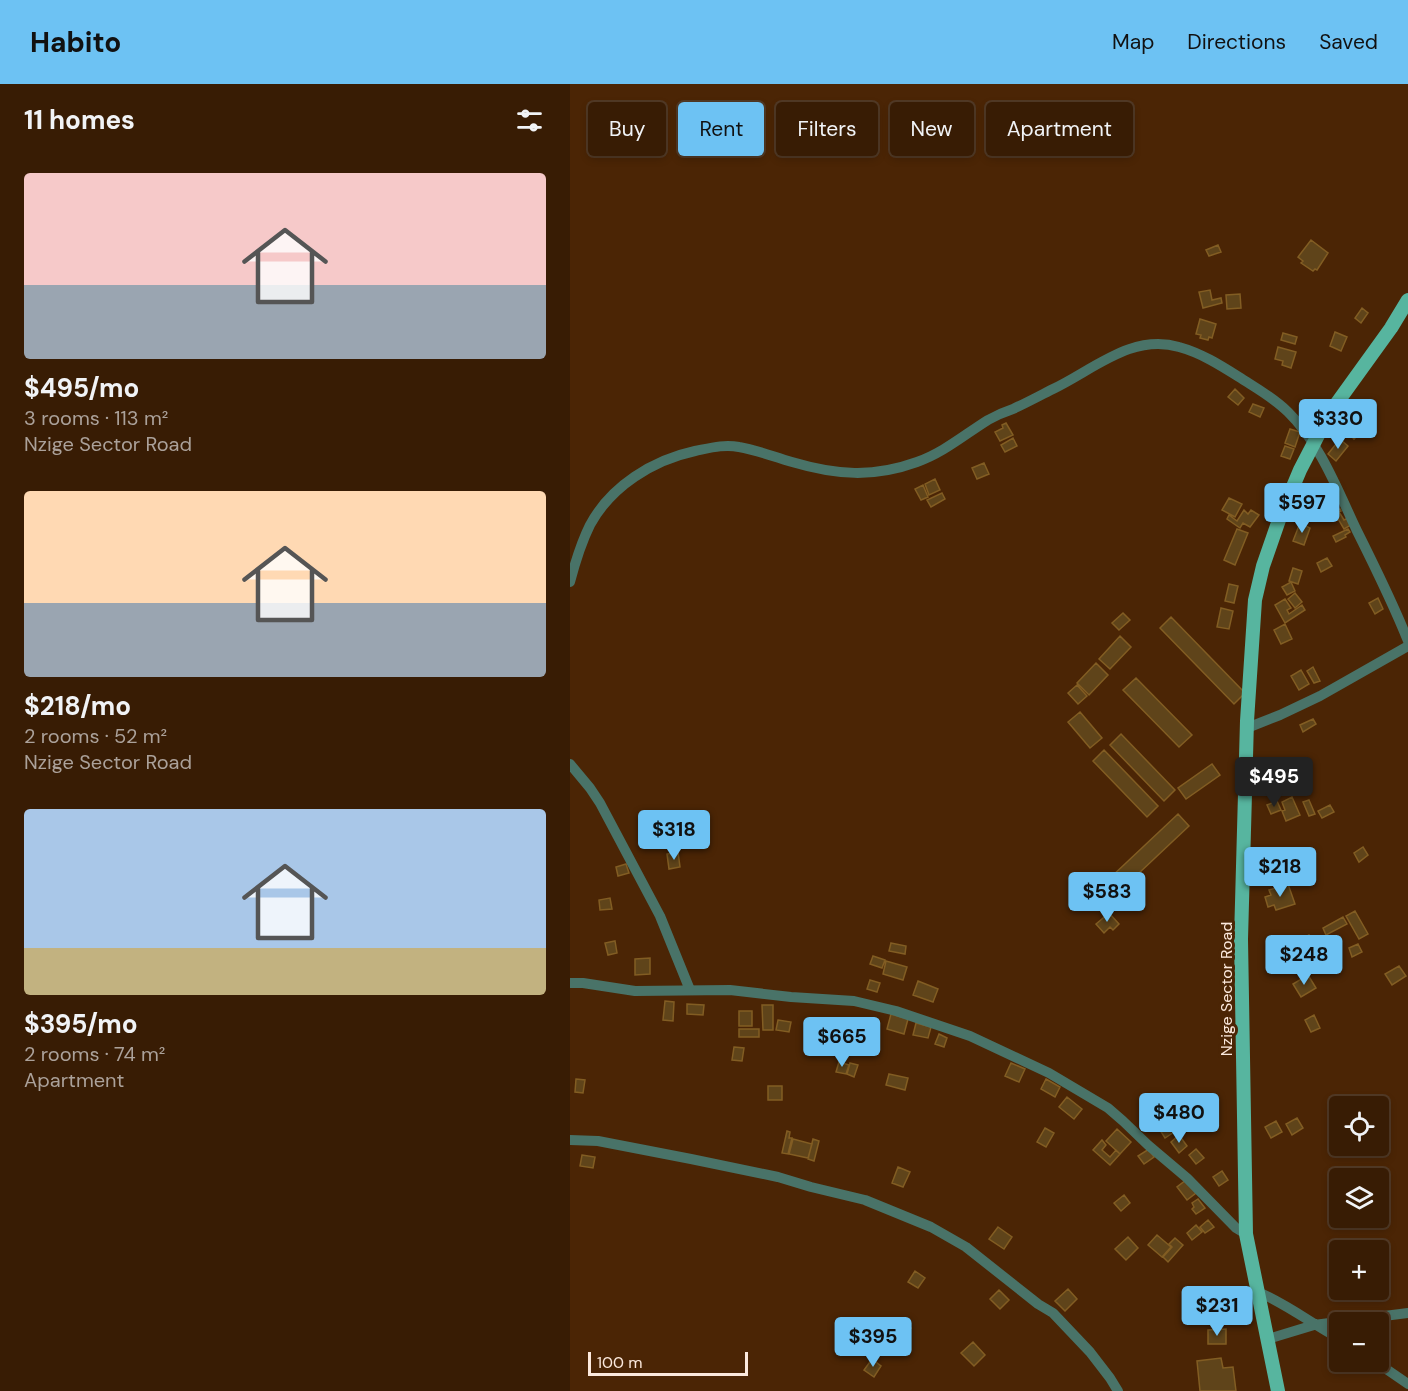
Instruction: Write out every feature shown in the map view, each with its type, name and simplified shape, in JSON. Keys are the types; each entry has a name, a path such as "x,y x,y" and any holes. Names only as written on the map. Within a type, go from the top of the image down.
{"main road":[{"name":"Nzige Sector Road","path":"1278,1391 1246,1234 1241,939 1247,728 1255,600 1263,566 1300,470 1329,414 1408,300"}],"street":[{"path":"570,582 581,546 591,524 615,493 623,484 678,454 719,446 736,446 822,471 866,474 914,464 934,456 989,419 1056,388 1112,356 1137,346 1157,343 1179,347 1210,359 1268,395 1299,423 1314,444 1332,477 1408,641"},
{"path":"1247,728 1320,696 1408,646"},
{"path":"570,764 590,788 660,916 690,990"},
{"path":"570,983 635,991 730,990 854,1001 896,1011 970,1036 1049,1073 1108,1108 1187,1178 1236,1228 1246,1234"},
{"path":"570,1140 597,1141 778,1177 865,1200 931,1227 966,1247 1038,1304 1053,1313 1090,1352 1118,1391"},
{"path":"1258,1292 1286,1305 1329,1333"},
{"path":"1268,1339 1314,1325 1408,1313"},
{"path":"1389,1371 1408,1384"}],"building":[{"path":"1311,240 1328,253 1317,270 1313,271 1301,263 1303,261 1298,257"},
{"path":"1218,245 1221,252 1209,256 1206,250"},
{"path":"1210,290 1212,300 1221,298 1222,303 1203,308 1199,292"},
{"path":"1240,294 1241,308 1227,309 1226,295"},
{"path":"1362,308 1368,313 1361,323 1355,318"},
{"path":"1200,319 1216,324 1212,338 1209,337 1208,340 1196,334"},
{"path":"1335,332 1347,337 1341,351 1330,346"},
{"path":"1283,333 1297,337 1295,344 1281,340"},
{"path":"1278,347 1296,352 1291,368 1282,365 1283,361 1275,359"},
{"path":"1235,389 1244,398 1238,405 1228,397"},
{"path":"1253,404 1264,408 1260,417 1249,412"},
{"path":"1353,421 1356,423 1358,421 1365,427 1354,439 1348,432 1351,429 1348,427"},
{"path":"1006,423 1013,435 1000,441 995,432 1003,428 1002,425"},
{"path":"1290,429 1300,432 1295,447 1285,443"},
{"path":"1013,438 1017,446 1005,452 1001,445"},
{"path":"1340,439 1348,446 1336,461 1328,454"},
{"path":"1285,446 1294,449 1290,459 1281,456"},
{"path":"984,463 989,474 977,479 972,468"},
{"path":"935,479 940,490 929,495 925,484"},
{"path":"923,485 928,497 921,500 915,489"},
{"path":"942,493 945,499 931,507 927,500"},
{"path":"1229,498 1242,504 1235,517 1222,510"},
{"path":"1326,503 1332,514 1323,520 1316,510"},
{"path":"1340,509 1339,512 1344,520 1348,518 1351,525 1344,529 1334,512"},
{"path":"1244,510 1248,514 1251,510 1259,515 1250,527 1243,523 1240,528 1227,519 1229,515 1237,521"},
{"path":"1300,523 1310,528 1304,545 1293,541"},
{"path":"1237,529 1248,533 1235,565 1224,560"},
{"path":"1348,529 1350,532 1345,535 1346,537 1336,542 1333,536"},
{"path":"1327,558 1332,566 1321,572 1317,563"},
{"path":"1293,568 1302,571 1298,584 1289,581"},
{"path":"1291,582 1295,591 1287,595 1282,587"},
{"path":"1229,584 1238,586 1234,603 1225,601"},
{"path":"1295,593 1302,602 1295,608 1288,599"},
{"path":"1378,598 1383,609 1375,614 1369,603"},
{"path":"1285,599 1291,608 1287,610 1289,614 1302,605 1305,610 1285,623 1275,605"},
{"path":"1221,608 1233,611 1229,629 1217,627"},
{"path":"1123,613 1130,620 1119,630 1112,623"},
{"path":"1171,617 1245,693 1234,704 1160,628"},
{"path":"1285,624 1292,639 1281,644 1274,630"},
{"path":"1120,636 1131,647 1110,669 1099,659"},
{"path":"1096,663 1108,675 1089,695 1077,683"},
{"path":"1313,667 1320,681 1314,683 1307,671"},
{"path":"1301,670 1309,684 1299,690 1291,676"},
{"path":"1136,678 1192,735 1179,747 1123,690"},
{"path":"1077,685 1087,696 1078,704 1068,693"},
{"path":"1080,712 1102,738 1090,748 1068,722"},
{"path":"1313,719 1316,724 1303,732 1300,725"},
{"path":"1121,734 1175,790 1164,801 1110,745"},
{"path":"1104,750 1158,806 1147,817 1093,761"},
{"path":"1212,764 1220,775 1186,799 1178,788"},
{"path":"1292,797 1300,815 1286,821 1282,811 1285,810 1282,802"},
{"path":"1309,800 1315,814 1309,816 1303,802"},
{"path":"1277,801 1281,810 1271,814 1267,805"},
{"path":"1330,805 1334,812 1322,818 1318,811"},
{"path":"1178,814 1189,826 1104,906 1093,894"},
{"path":"1363,847 1368,855 1359,862 1354,853"},
{"path":"1286,848 1293,864 1275,871 1269,855"},
{"path":"678,852 680,867 669,869 667,854"},
{"path":"626,864 629,873 618,876 616,867"},
{"path":"1288,884 1295,904 1276,910 1274,905 1268,907 1265,897 1271,895 1269,890"},
{"path":"610,898 612,909 600,910 599,900"},
{"path":"1355,911 1368,934 1359,939 1346,916"},
{"path":"1109,913 1119,924 1113,930 1110,927 1104,933 1096,924"},
{"path":"1343,917 1347,924 1326,935 1323,928"},
{"path":"1309,935 1316,950 1300,958 1293,943"},
{"path":"615,941 617,953 608,955 605,943"},
{"path":"891,943 906,946 905,954 889,951"},
{"path":"1358,944 1362,952 1352,957 1349,948"},
{"path":"873,956 885,960 882,968 870,964"},
{"path":"650,958 650,974 635,975 635,959"},
{"path":"886,961 907,967 903,980 883,974"},
{"path":"1399,966 1406,976 1392,985 1385,974"},
{"path":"1308,975 1316,988 1301,997 1293,984"},
{"path":"870,980 880,983 877,992 867,989"},
{"path":"918,981 938,989 933,1002 913,995"},
{"path":"665,1001 674,1002 673,1021 663,1020"},
{"path":"687,1004 704,1005 703,1015 687,1014"},
{"path":"762,1005 773,1005 773,1030 763,1030"},
{"path":"739,1011 752,1011 752,1026 739,1026"},
{"path":"891,1014 908,1019 904,1034 887,1029"},
{"path":"1314,1015 1320,1028 1311,1032 1305,1020"},
{"path":"826,1018 838,1018 838,1028 826,1028"},
{"path":"778,1020 791,1022 789,1032 776,1030"},
{"path":"916,1023 931,1027 928,1038 913,1035"},
{"path":"739,1029 759,1029 759,1037 739,1037"},
{"path":"939,1034 947,1038 944,1047 935,1044"},
{"path":"734,1047 744,1048 742,1061 732,1060"},
{"path":"839,1062 849,1065 846,1074 836,1072"},
{"path":"850,1063 858,1065 854,1077 847,1074"},
{"path":"1011,1063 1025,1069 1019,1082 1005,1076"},
{"path":"889,1074 908,1078 905,1090 886,1085"},
{"path":"576,1079 585,1080 583,1093 575,1092"},
{"path":"1046,1079 1060,1087 1055,1097 1041,1089"},
{"path":"768,1086 782,1086 782,1100 768,1100"},
{"path":"1067,1097 1082,1109 1074,1119 1059,1107"},
{"path":"1297,1118 1303,1128 1292,1135 1286,1124"},
{"path":"1166,1121 1174,1132 1165,1138 1158,1127"},
{"path":"1276,1121 1282,1132 1271,1138 1265,1127"},
{"path":"1045,1128 1054,1133 1046,1147 1037,1142"},
{"path":"1117,1129 1131,1142 1120,1154 1106,1141"},
{"path":"787,1131 790,1132 789,1138 792,1138 788,1154 782,1153"},
{"path":"1179,1135 1187,1146 1179,1153 1171,1142"},
{"path":"793,1139 812,1144 808,1158 789,1154"},
{"path":"813,1139 819,1141 814,1161 808,1159"},
{"path":"1102,1140 1106,1145 1102,1150 1110,1157 1116,1150 1120,1154 1110,1165 1093,1150"},
{"path":"1149,1149 1154,1157 1144,1164 1138,1156"},
{"path":"1196,1149 1204,1158 1196,1164 1189,1155"},
{"path":"582,1155 595,1157 593,1168 580,1166"},
{"path":"898,1167 910,1172 903,1187 892,1183"},
{"path":"1222,1171 1228,1180 1219,1186 1213,1177"},
{"path":"1186,1180 1196,1193 1187,1200 1177,1187"},
{"path":"1124,1195 1130,1203 1121,1211 1114,1203"},
{"path":"1198,1199 1205,1208 1196,1214 1192,1209 1194,1207 1192,1203"},
{"path":"1208,1220 1214,1227 1205,1233 1200,1227"},
{"path":"1196,1225 1202,1232 1192,1240 1187,1233"},
{"path":"998,1227 1012,1237 1004,1249 989,1239"},
{"path":"1157,1235 1171,1247 1162,1257 1148,1245"},
{"path":"1128,1237 1138,1248 1126,1260 1115,1249"},
{"path":"1175,1238 1183,1245 1168,1262 1163,1257 1172,1247 1169,1244"},
{"path":"915,1271 925,1278 918,1288 908,1282"},
{"path":"1068,1289 1077,1299 1065,1311 1055,1301"},
{"path":"999,1290 1009,1300 1000,1309 990,1299"},
{"path":"903,1321 911,1328 903,1338 894,1330"},
{"path":"1226,1329 1226,1344 1208,1344 1208,1330"},
{"path":"973,1342 985,1355 974,1366 961,1353"},
{"path":"1221,1358 1223,1368 1233,1367 1236,1391 1200,1391 1197,1361"},
{"path":"872,1359 881,1366 874,1377 864,1370"}]}
